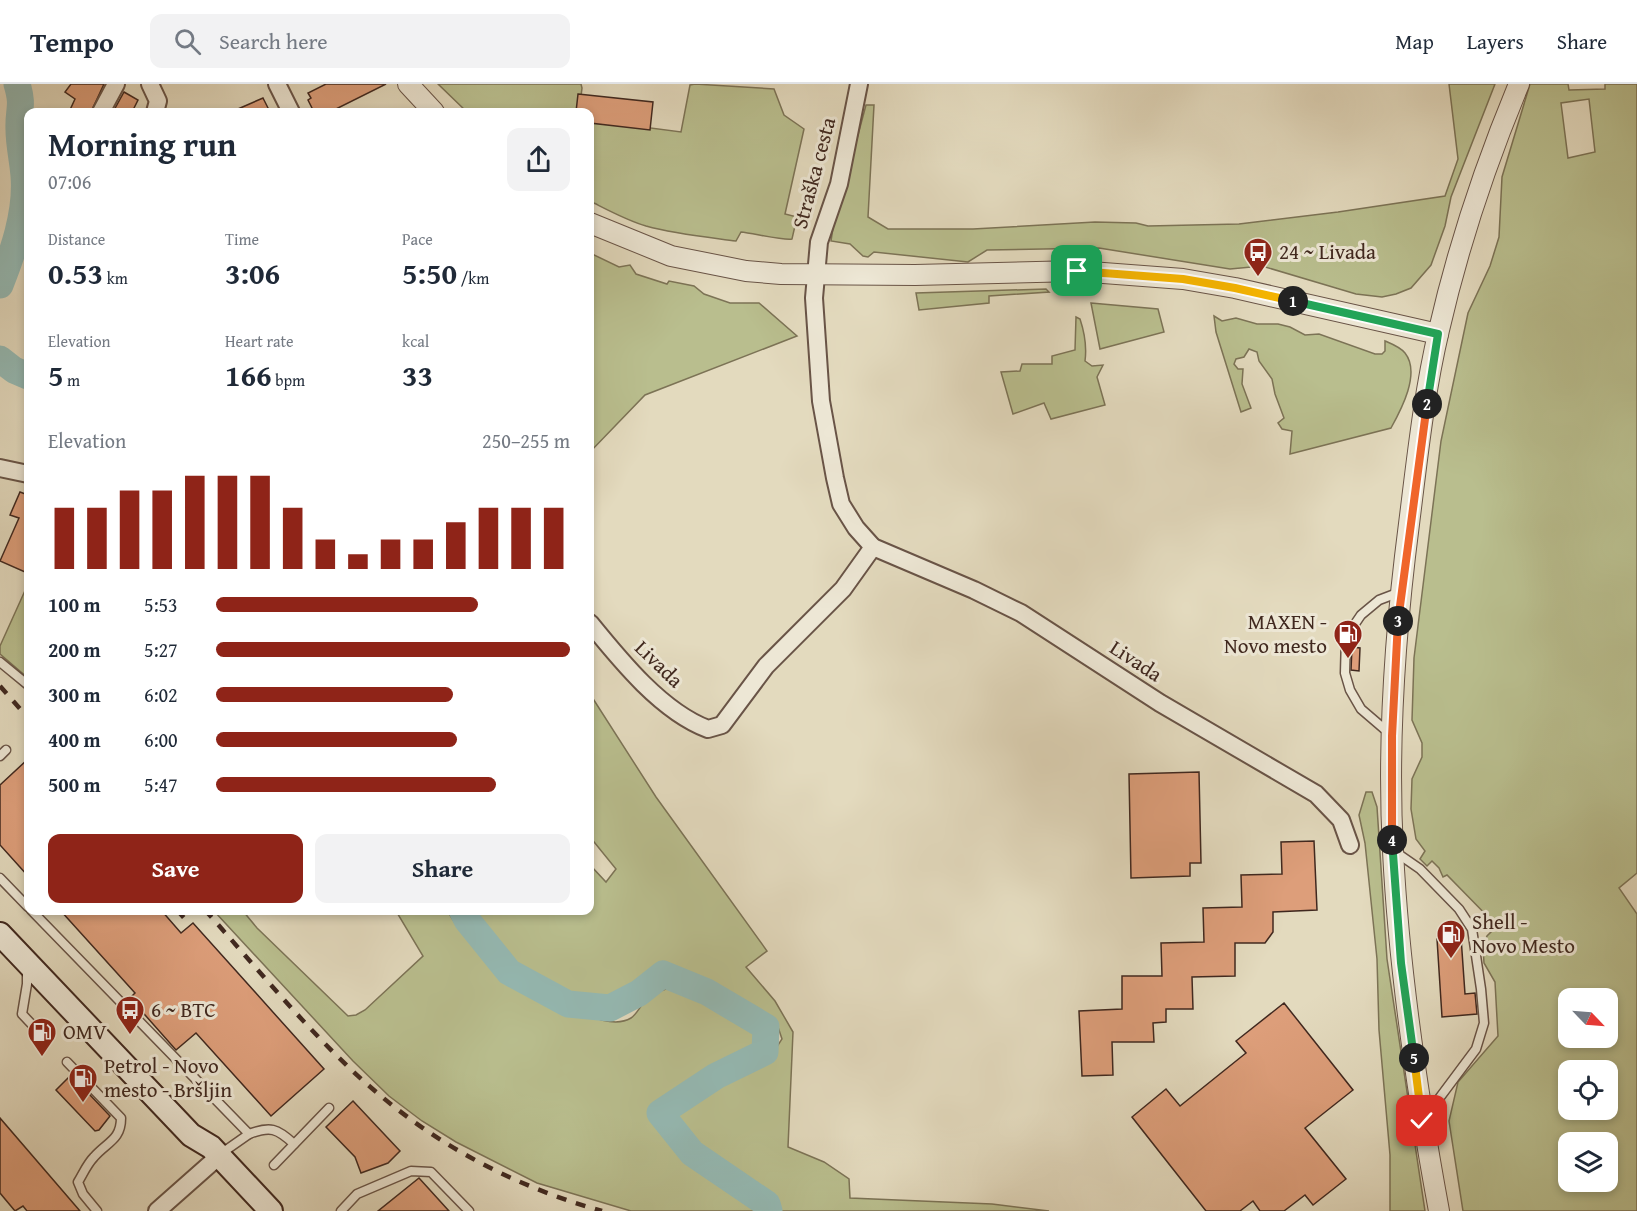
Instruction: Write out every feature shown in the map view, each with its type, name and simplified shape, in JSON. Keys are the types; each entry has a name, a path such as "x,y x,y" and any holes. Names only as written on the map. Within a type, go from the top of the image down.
{"main road":[{"path":"0,934 191,1135 211,1147 271,1211"}],"street":[{"path":"103,108 116,84"},
{"path":"150,84 158,101 156,108"},
{"path":"277,84 289,108"},
{"path":"408,84 430,108"},
{"name":"Straška cesta","path":"817,273 819,242 839,184 859,84"},
{"path":"1439,1211 1422,1121 1401,963 1393,850 1394,658 1416,470 1438,334 1493,147 1518,84"},
{"path":"594,225 671,256 746,272 915,275 1077,271 1183,279 1235,288 1438,334"},
{"name":"Livada","path":"817,273 814,298 821,401 835,478 841,504 856,528 873,547 974,590 1021,613 1160,703 1316,795 1341,820 1350,845"},
{"path":"0,468 24,473"},
{"name":"Livada","path":"594,628 613,651 659,697 690,723 708,729 722,724 766,666 843,589 873,547"},
{"path":"157,1211 218,1157"}],"lane":[{"path":"1392,736 1361,709 1350,690 1345,673 1346,637 1361,615 1379,600 1400,592"},
{"path":"0,662 24,682"},
{"path":"1393,850 1420,869 1459,909 1472,929 1481,989 1484,1023 1476,1048 1422,1121"},
{"path":"0,878 24,903"},
{"path":"36,915 249,1134"},
{"path":"27,961 27,984 22,1014 39,1032"},
{"path":"67,1062 121,1118 121,1130 118,1135 93,1157 78,1182 83,1194 97,1211"},
{"path":"274,1165 329,1108"},
{"path":"218,1157 249,1134 261,1130 272,1129 282,1132 294,1144"},
{"path":"341,1211 357,1194 411,1171 431,1172 469,1211"}],"green space":[{"path":"438,84 581,84 582,88 580,108 463,108"},
{"path":"1449,84 1495,84 1451,197 1445,226 1431,265 1411,288 1396,294 1382,297 1356,294 1262,266 1230,269 1099,248 987,250 968,262 874,252 868,257 863,256 850,244 831,241 866,105 874,105 868,217 888,229 973,229 1095,222 1136,223 1148,226 1239,224 1445,196 1458,159"},
{"path":"1530,84 1568,84 1569,90 1605,89 1605,84 1637,84 1637,873 1619,888 1637,914 1637,1211 1463,1211 1449,1121 1458,1082 1498,1036 1495,982 1484,963 1483,947 1487,936 1497,926 1447,875 1443,877 1439,868 1432,861 1427,866 1420,859 1425,851 1416,839 1411,809 1412,779 1422,757 1422,743 1412,720 1414,658 1441,441 1468,313 1490,266 1499,237 1502,177","holes":["1589,99 1595,152 1568,158 1561,103"]},
{"path":"690,85 774,89 784,115 804,129 785,214 797,217 792,239 741,232 736,241 668,231 631,221 594,203 594,121 681,132"},
{"path":"594,255 619,267 630,265 636,274 667,284 669,281 694,286 704,294 730,303 759,303 797,336 645,395 594,448"},
{"path":"1046,289 1049,292 989,296 989,303 919,310 916,293"},
{"path":"1091,303 1158,309 1164,332 1100,349"},
{"path":"1214,316 1222,321 1236,318 1257,324 1278,324 1305,335 1319,334 1375,354 1382,354 1385,351 1385,341 1398,347 1405,353 1411,371 1408,391 1391,428 1290,454 1292,431 1282,429 1278,423 1284,418 1272,379 1259,361 1257,352 1249,349 1244,357 1236,359 1234,364 1238,369 1243,369 1242,384 1251,408 1241,412 1216,332"},
{"path":"1076,317 1080,319 1084,335 1085,361 1092,366 1103,365 1097,377 1105,405 1051,419 1044,403 1013,414 1001,372 1020,371 1022,364 1052,364 1052,356 1075,350"},
{"path":"24,593 24,675 0,654 0,646"},
{"path":"594,700 656,797 767,951 746,967 775,1001 793,1032 788,1147 824,1162 849,1179 850,1198 992,1204 1049,1211 631,1211 537,1183 456,1142 422,1121 389,1096 353,1061 218,915 246,915 348,1016 365,1010 423,956 398,915 450,915 463,934 492,965 526,989 545,999 603,1020 620,1022 633,1017 657,992 674,987 687,987 762,1035 763,1040 757,1048 708,1075 711,1084 769,1059 782,1039 778,1027 695,976 679,972 658,973 621,1006 593,1001 550,986 524,971 506,957 463,915 594,915 594,869 606,882 616,869 594,842"},
{"path":"1366,792 1372,792 1377,807 1387,959 1425,1211 1390,1211 1390,1155 1379,1030 1377,959 1365,843 1359,815"}],"building":[{"path":"71,84 104,84 93,108 71,108 75,99 65,92"},
{"path":"326,84 386,84 338,108 312,108 308,100 311,98 308,93"},
{"path":"124,92 138,100 134,108 115,108"},
{"path":"578,94 653,102 650,130 594,123 594,108 576,108"},
{"path":"263,98 268,108 240,108"},
{"path":"20,492 24,494 24,572 0,561 19,518 10,515"},
{"path":"1352,647 1360,648 1359,671 1351,670"},
{"path":"24,763 24,872 0,845 0,785"},
{"path":"1199,772 1201,863 1190,863 1190,876 1131,878 1129,774"},
{"path":"1314,841 1317,910 1273,912 1273,932 1265,943 1235,943 1235,976 1192,977 1193,1009 1166,1009 1166,1022 1153,1023 1154,1042 1112,1042 1113,1075 1082,1076 1079,1011 1122,1009 1122,976 1162,976 1161,943 1204,942 1203,908 1242,907 1241,875 1282,874 1281,842"},
{"path":"65,915 165,915 181,933 193,923 324,1069 271,1116 196,1033 176,1050 130,998 135,993"},
{"path":"1461,937 1465,994 1475,993 1477,1014 1442,1017 1437,939"},
{"path":"1284,1003 1353,1090 1305,1128 1346,1179 1313,1205 1305,1195 1284,1211 1260,1211 1253,1201 1240,1211 1206,1211 1132,1117 1166,1089 1180,1106 1246,1053 1236,1041"},
{"name":"Petrol - Novo mesto - Bršljin","path":"71,1075 110,1116 99,1130 95,1131 56,1090"},
{"path":"353,1101 400,1151 388,1163 361,1173 355,1157 326,1127"},
{"path":"0,1118 80,1211 27,1211 23,1206 15,1211 0,1193"},
{"path":"419,1178 449,1211 378,1211"}],"waterway":[{"path":"0,285 14,246 23,204 24,176 17,84"},
{"path":"0,359 24,374"},
{"path":"464,915 509,972 568,1004 610,1008 639,993 663,974 707,992 766,1027 765,1052 716,1076 660,1113 692,1153 767,1204 769,1211"}],"railway":[{"path":"0,686 24,713"},
{"path":"182,915 186,920"},
{"path":"209,915 335,1054 406,1116 457,1150 513,1179 602,1211"}],"place":[{"name":"24 ~ Livada","path":"1258,278"},
{"name":"MAXEN - Novo mesto","path":"1348,660"},
{"name":"Shell - Novo Mesto","path":"1451,960"},
{"name":"6 ~ BTC","path":"130,1036"},
{"name":"OMV","path":"42,1058"},
{"name":"Petrol - Novo mesto - Bršljin","path":"83,1104"}],"route":[{"path":"1077,271 1183,279 1235,288 1438,334 1416,470 1400,592 1394,658 1392,736 1393,850 1401,963 1422,1121"}]}
